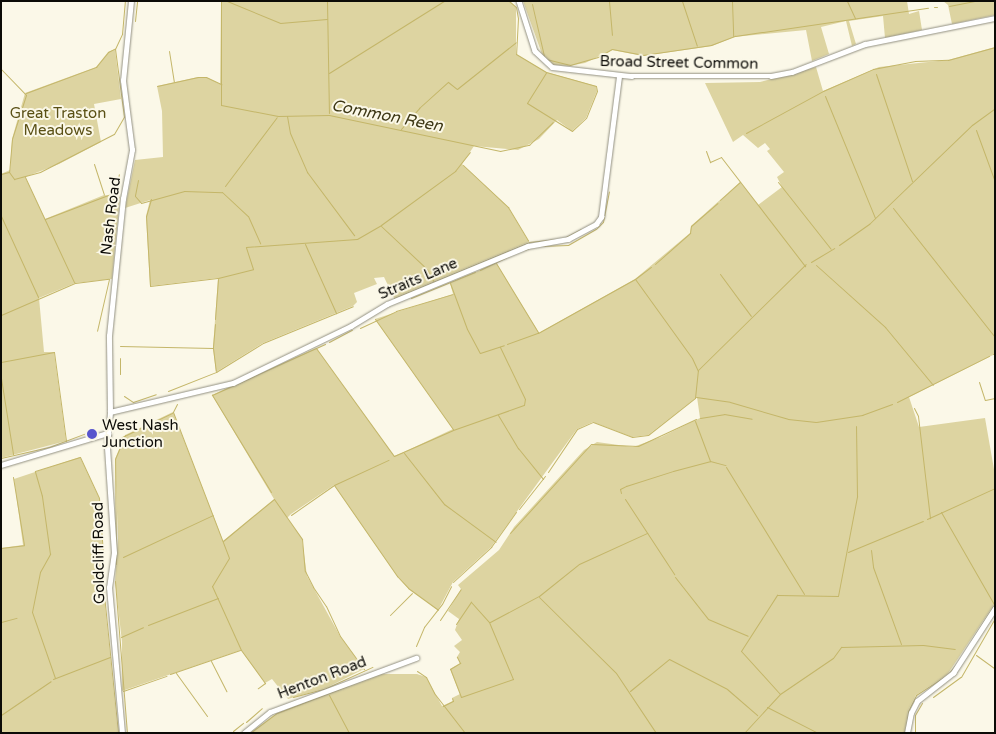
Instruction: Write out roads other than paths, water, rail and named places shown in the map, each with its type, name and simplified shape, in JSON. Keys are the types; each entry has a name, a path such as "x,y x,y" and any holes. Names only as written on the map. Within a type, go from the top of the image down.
{"street":[{"name":"Nash Road","path":"108,433 110,412 108,336 123,199 132,150 124,82 131,1"},
{"name":"Broad Street Common","path":"519,1 541,60 563,70 619,76 771,76 792,72 865,44 995,18"},
{"name":"Straits Lane","path":"110,412 232,383 351,326 387,304 528,246 568,239 596,224 600,217 619,76"},
{"path":"1,465 108,433"},
{"name":"Goldcliff Road","path":"108,433 114,553 109,588 122,733"},
{"path":"908,733 910,713 917,701 953,673 995,608"},
{"name":"Henton Road","path":"244,733 270,712 416,658"}],"waterway":[{"path":"1,174 9,172 14,179 40,172 114,134 124,117 115,49 122,34 125,1"},
{"path":"135,21 137,1"},
{"name":"Common Reen","path":"221,1 221,105 278,116 329,115 500,151 529,145 553,122"},
{"path":"227,1 280,23 327,19"},
{"path":"327,1 329,113"},
{"path":"329,73 444,1"},
{"path":"509,1 516,7 518,18 516,54 546,72 596,86 597,91 586,118 572,131 527,103 546,72"},
{"path":"609,1 612,35"},
{"path":"682,1 697,46"},
{"path":"732,1 733,36"},
{"path":"847,1 855,18"},
{"name":"Common Reen","path":"949,6 975,1"},
{"path":"532,4 544,56"},
{"name":"Common Reen","path":"546,59 570,65 598,57 612,49 643,55 711,45 735,36 928,8"},
{"path":"401,129 419,108 448,82 457,89 516,42"},
{"path":"746,133 823,91 873,69 915,61 948,60 995,47"},
{"path":"26,93 96,67 108,52 114,49"},
{"path":"169,51 174,82"},
{"path":"1,69 26,95 12,139 9,172"},
{"path":"876,74 912,181"},
{"path":"157,86 198,77 206,77 221,84"},
{"path":"825,96 875,218"},
{"path":"839,245 869,224 972,125 995,108"},
{"path":"287,116 290,133 307,172 354,235"},
{"path":"225,186 277,117"},
{"path":"976,130 995,182"},
{"path":"706,151 710,162 721,157 805,266"},
{"path":"151,199 146,216 150,286 218,278 253,269 246,247 357,239 381,225 455,171 470,152"},
{"path":"94,164 104,194"},
{"path":"463,165 508,207 528,240"},
{"path":"45,219 116,192 119,174"},
{"path":"25,177 74,282"},
{"path":"138,180 135,196 141,203 184,191 222,192 248,216 260,243"},
{"path":"720,200 740,182"},
{"path":"778,182 831,249"},
{"path":"541,246 568,245 596,229 603,222 609,192"},
{"path":"655,264 690,233 691,226 717,203"},
{"path":"893,208 995,337"},
{"path":"1,216 38,297"},
{"path":"381,226 427,269 434,282"},
{"path":"564,238 581,229"},
{"path":"394,298 529,242 557,239"},
{"path":"305,244 336,313"},
{"path":"524,250 532,247"},
{"path":"811,262 834,248"},
{"path":"480,270 511,255"},
{"path":"496,263 538,332"},
{"path":"698,370 806,264"},
{"path":"816,265 885,327 933,385"},
{"path":"507,344 538,333 635,279 651,267"},
{"path":"411,298 475,272"},
{"path":"720,274 751,316"},
{"path":"1,315 75,283 109,279 97,331"},
{"path":"215,319 218,279"},
{"path":"548,472 577,429 593,422 632,437 648,435 695,398 698,371 692,358 635,279"},
{"path":"450,283 467,329 480,353 504,345"},
{"path":"360,328 396,311 453,294"},
{"path":"168,391 216,372 263,343 353,306"},
{"path":"375,319 453,429"},
{"path":"215,324 213,348 216,371"},
{"path":"329,342 352,330"},
{"path":"271,492 212,395 325,344"},
{"path":"120,346 213,348"},
{"path":"316,348 394,456 453,430 524,405 525,399 500,347"},
{"path":"1,362 54,352 66,441"},
{"path":"897,402 989,356"},
{"path":"120,358 120,374"},
{"path":"1,378 13,454"},
{"path":"979,382 985,400 995,398"},
{"path":"124,396 133,402 156,394"},
{"path":"696,397 730,402 788,419 816,422 862,415 892,404"},
{"path":"177,404 173,412 229,558 212,586 241,650 265,683 258,688"},
{"path":"914,408 918,416 930,518"},
{"path":"120,438 172,413"},
{"path":"700,418 724,414 752,419"},
{"path":"498,415 518,448 543,479"},
{"path":"510,533 591,444 638,446 696,419"},
{"path":"695,421 710,461"},
{"path":"780,694 741,651 777,595 838,596 857,496 856,426"},
{"path":"1,458 49,447 89,432"},
{"path":"116,564 115,459 125,435"},
{"path":"404,453 444,504 496,542"},
{"path":"55,678 32,612 40,572 50,554 42,496 35,471 80,457 99,498 103,554 102,575 118,733"},
{"path":"291,515 334,485 388,460"},
{"path":"621,493 620,489 626,486 710,461 725,465"},
{"path":"726,467 804,594"},
{"path":"519,509 545,476"},
{"path":"1,548 24,545 13,477"},
{"path":"334,485 397,576 408,588 438,610"},
{"path":"927,519 995,488"},
{"path":"223,541 274,499 302,539 305,571 313,587 326,606 340,636 364,669"},
{"path":"625,499 674,574"},
{"path":"453,582 491,547 516,512"},
{"path":"941,512 994,604"},
{"path":"123,557 213,515"},
{"path":"848,552 923,521"},
{"path":"490,622 539,596 579,564 647,533"},
{"path":"871,550 873,567 901,644"},
{"path":"675,577 708,619 748,636"},
{"path":"115,581 127,733"},
{"path":"416,646 424,627 442,604 451,586"},
{"path":"440,620 461,589"},
{"path":"390,615 412,593"},
{"path":"539,597 616,673 656,733"},
{"path":"148,625 218,598"},
{"path":"456,624 471,602 489,622 513,679 461,697 450,669 460,663 457,657"},
{"path":"971,641 995,603"},
{"path":"1,622 16,618"},
{"path":"933,697 961,677 995,618"},
{"path":"121,637 143,627"},
{"path":"744,733 780,694 833,658 841,647 923,645 955,649"},
{"path":"170,674 240,650"},
{"path":"976,655 995,669"},
{"path":"53,679 110,657"},
{"path":"630,691 669,659 727,689 757,715"},
{"path":"211,661 226,691"},
{"path":"905,733 908,711 916,695 947,675 957,663"},
{"path":"293,697 326,688 372,667"},
{"path":"417,671 426,677 434,693 465,733"},
{"path":"176,673 207,716"},
{"path":"123,691 166,676"},
{"path":"1,715 51,681"},
{"path":"250,733 277,713 347,686"},
{"path":"329,695 349,733"},
{"path":"443,706 453,701 452,698"},
{"path":"915,733 915,715 922,703"},
{"path":"767,707 818,733"},
{"path":"246,722 262,708"},
{"path":"233,731 243,723"}],"place":[{"name":"West Nash Junction","path":"92,434"}],"park label":[{"name":"Great Traston Meadows","path":"58,122"}]}
